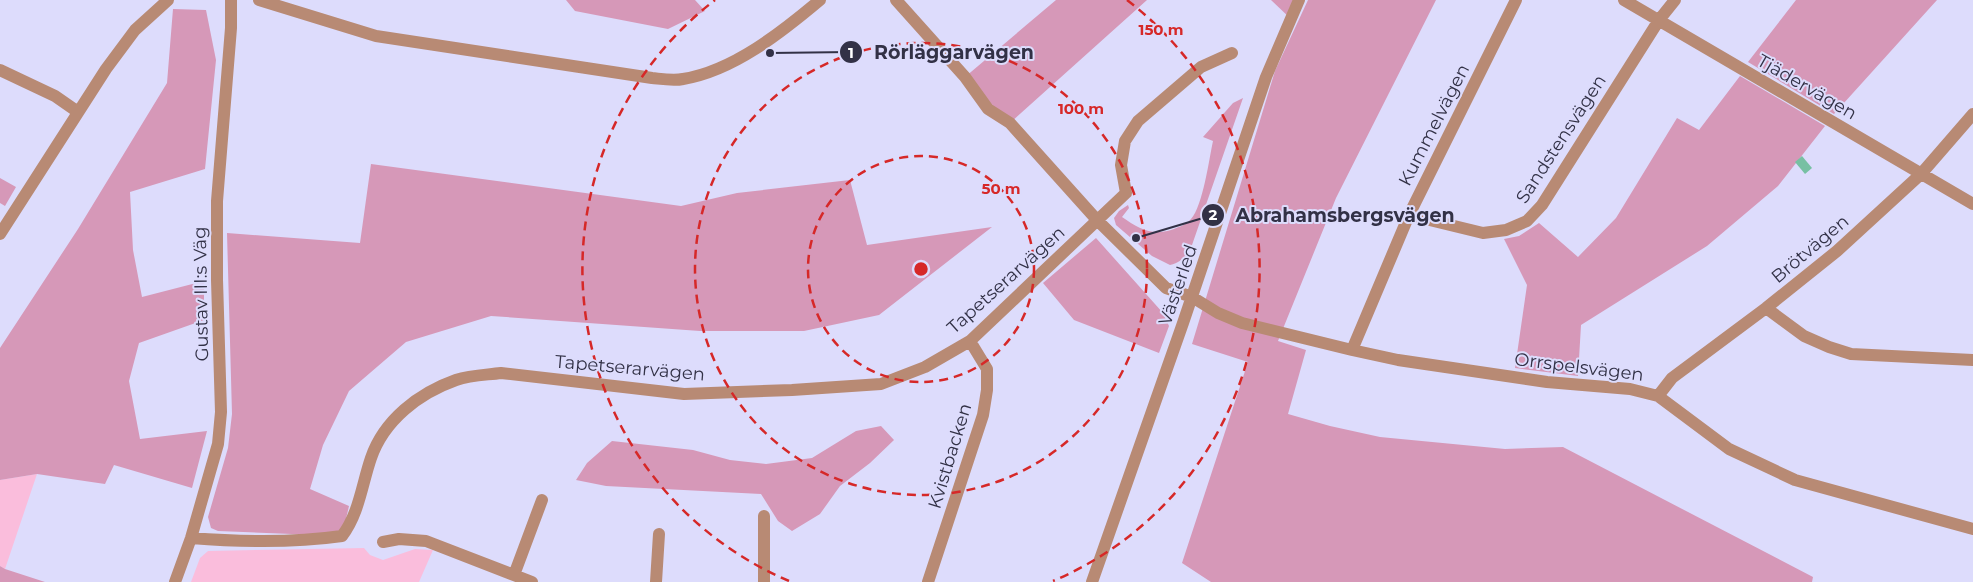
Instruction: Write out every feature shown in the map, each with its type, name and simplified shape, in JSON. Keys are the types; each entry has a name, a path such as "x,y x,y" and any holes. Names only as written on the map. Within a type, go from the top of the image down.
{"street":[{"path":"0,234 106,69 135,30 168,0"},
{"name":"Gustav III:s Väg","path":"175,582 191,538 218,444 221,412 217,201 231,28 231,0"},
{"path":"259,0 376,36 652,78 678,80 710,73 742,56 786,28 820,0"},
{"name":"Orrspelsvägen","path":"896,0 965,77 988,108 1010,123 1097,220 1166,288 1192,297 1218,313 1242,322 1352,350 1398,360 1547,382 1630,389 1658,396 1728,449 1795,480 1973,529"},
{"name":"Västerled","path":"1092,582 1192,297 1266,77 1299,0"},
{"name":"Kummelvägen","path":"1352,350 1409,215 1516,0"},
{"name":"Tjädervägen","path":"1624,0 1973,204"},
{"name":"Sandstensvägen","path":"1409,215 1483,233 1506,230 1527,220 1542,205 1659,20 1675,0"},
{"name":"Tapetserarvägen","path":"191,538 224,541 318,540 342,536 351,524 372,455 389,424 420,397 464,378 501,373 684,394 881,384 925,368 970,341 1126,193 1121,165 1125,141 1138,121 1201,66 1232,54"},
{"path":"0,70 55,96 78,112"},
{"name":"Brötvägen","path":"1658,396 1672,378 1766,308 1838,251 1921,174 1973,114"},
{"path":"1766,308 1804,336 1851,354 1973,360"},
{"name":"Kvistbacken","path":"928,582 984,406 987,390 987,369 970,341"},
{"path":"514,575 542,500"},
{"path":"764,516 764,582"},
{"path":"656,582 659,534"},
{"path":"383,542 399,539 426,541 532,582"}],"shaded area":[{"path":"566,0 695,0 705,11 668,29 575,11"},
{"path":"1056,0 1147,0 1010,123 965,77"},
{"path":"1271,0 1300,0 1291,19"},
{"path":"1308,0 1436,0 1336,198 1278,341 1306,350 1288,414 1380,437 1505,449 1563,447 1813,577 1812,582 1211,582 1182,563 1248,362 1192,344 1275,71"},
{"path":"1796,0 1937,0 1834,114 1748,62"},
{"path":"173,9 206,10 216,60 205,169 130,192 133,250 142,297 204,281 204,320 139,343 129,381 140,439 207,431 192,488 114,465 105,484 37,474 0,480 0,348 78,229 167,83"},
{"path":"1740,76 1825,126 1778,186 1707,246 1581,325 1578,376 1515,368 1527,285 1504,239 1519,236 1539,223 1578,257 1616,218 1677,118 1699,130"},
{"path":"1243,98 1188,252 1184,258 1170,265 1152,256 1116,225 1114,218 1119,211 1128,205 1129,208 1122,217 1145,230 1164,232 1180,227 1189,221 1199,204 1213,141 1203,137 1233,103"},
{"path":"1802,156 1812,168 1805,174 1795,162"},
{"path":"371,164 681,206 737,193 850,180 867,245 992,227 879,315 804,331 700,331 491,316 406,342 349,391 323,445 310,489 349,506 342,536 218,531 211,528 208,517 228,448 232,414 227,233 360,243"},
{"path":"0,178 16,187 5,206 0,203"},
{"path":"1096,238 1163,313 1169,326 1159,353 1074,320 1043,283"},
{"path":"881,426 894,440 870,463 840,486 820,514 792,531 778,521 761,494 606,486 576,480 587,463 612,441 693,450 730,460 766,464 812,458 856,431"},
{"path":"37,474 5,569 0,566 0,480"},
{"path":"364,548 370,555 383,560 415,549 433,550 419,582 191,582 200,558 208,551"},
{"path":"0,566 5,569 45,582 0,582"}],"place":[{"name":"Rörläggarvägen","path":"770,53"},
{"name":"Abrahamsbergsvägen","path":"1136,238"}]}
